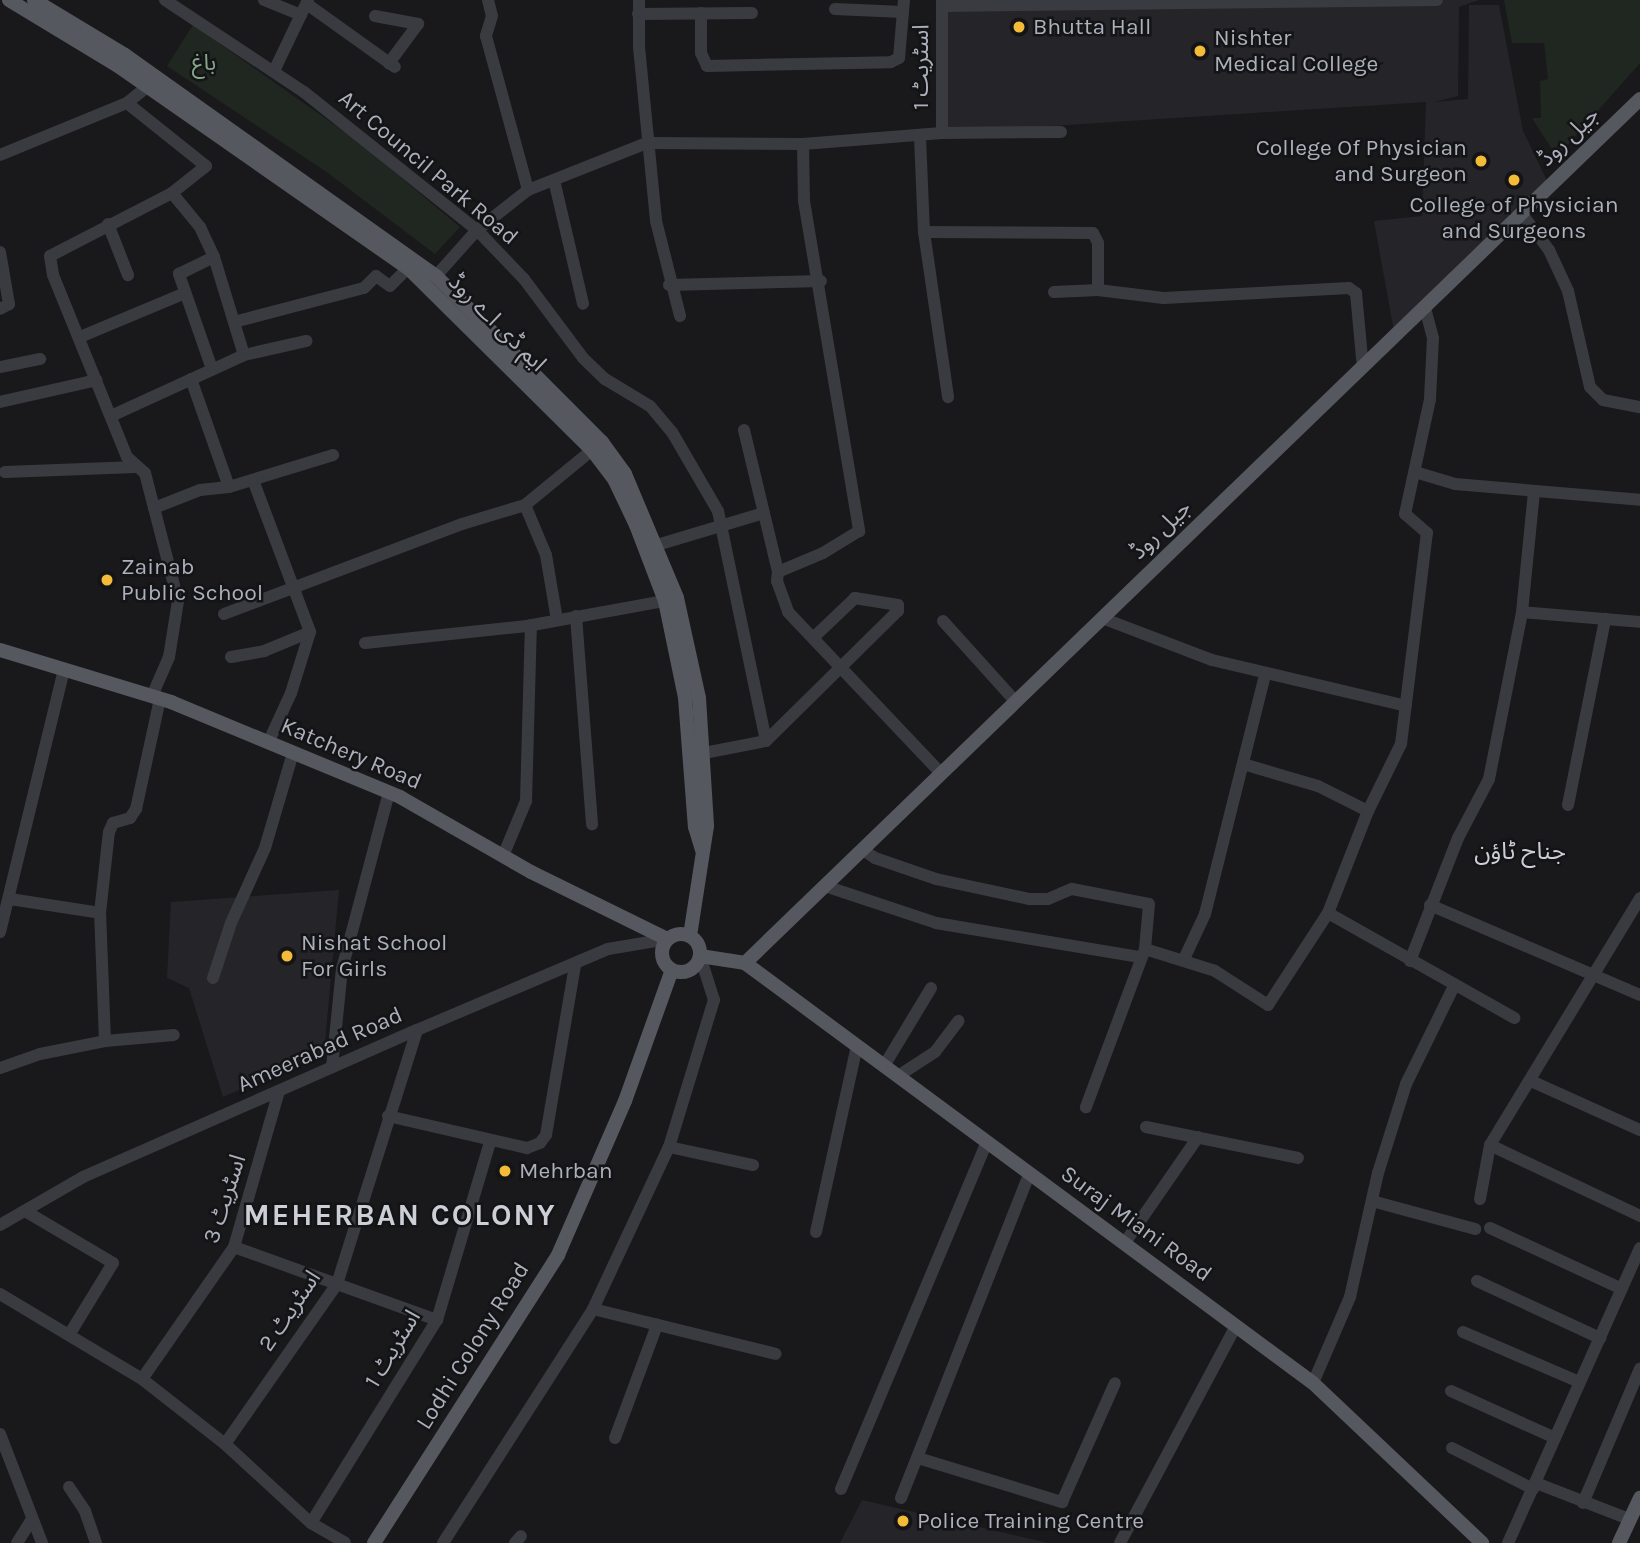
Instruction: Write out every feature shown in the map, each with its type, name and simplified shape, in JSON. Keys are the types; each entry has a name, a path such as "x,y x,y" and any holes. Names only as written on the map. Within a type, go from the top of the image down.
{"main road":[{"name":"ایم ڈی اے روڈ","path":"9,0 148,86 436,276 592,450 615,481 652,546 685,698 695,827 703,855"},
{"name":"ایم ڈی اے روڈ","path":"34,0 125,55 375,236 408,268 495,342 602,442 625,474 685,635 699,698 707,826 690,936"},
{"name":"جیل روڈ","path":"745,963 1640,99"},
{"name":"Katchery Road","path":"0,650 156,698 389,792 503,856 667,939"},
{"path":"690,936 697,942 700,956 691,970 672,970 662,957 667,939 690,936"},
{"path":"700,956 745,963"},
{"name":"Suraj Miani Road","path":"745,963 1313,1383 1482,1543"},
{"name":"Lodhi Colony Road","path":"373,1543 558,1255 625,1101 672,970"},
{"path":"1619,1543 1640,1498"}],"street":[{"name":"Art Council Park Road","path":"165,0 274,71 477,230 524,279 583,358 605,379 650,406 672,432 712,495 721,524 766,741"},
{"path":"264,0 305,7 392,65 418,24 375,16"},
{"path":"488,0 492,16 486,36 528,190"},
{"path":"639,0 647,143 668,285 680,316"},
{"path":"942,3 1435,0"},
{"name":"اسٹریٹ 1","path":"942,3 942,133"},
{"path":"701,13 701,53 704,64 712,67 895,61 903,6 835,9"},
{"path":"274,71 305,7"},
{"path":"638,14 752,13"},
{"path":"0,155 127,103 148,86"},
{"path":"105,1041 100,913 110,827 130,818 136,809 156,698 169,657 178,614 145,473 127,457 53,275 51,253 172,193 206,166 127,103"},
{"path":"436,276 477,230 528,190 647,143 803,144 920,137 942,133 1061,132"},
{"path":"920,137 925,232 948,397"},
{"path":"778,572 823,554 859,531 821,281 804,201 803,144"},
{"path":"554,180 583,304"},
{"path":"172,193 200,227 214,257 244,355"},
{"path":"1522,214 1549,250 1568,291 1595,395 1640,407"},
{"path":"108,224 128,275"},
{"path":"925,232 1093,233 1098,243 1098,290"},
{"path":"0,253 9,304 0,309"},
{"path":"212,369 179,274 214,257"},
{"path":"234,322 364,288 376,276 390,286 408,268"},
{"path":"668,285 821,281"},
{"path":"1054,292 1098,290 1164,298 1349,288 1356,293 1363,368"},
{"path":"80,337 185,293"},
{"path":"825,886 936,923 1184,959 1215,971 1268,1004 1328,913 1368,811 1401,744 1427,533 1406,518 1433,363 1432,331 1425,308"},
{"path":"111,416 244,355 306,341"},
{"path":"0,368 40,359"},
{"path":"191,379 229,487"},
{"path":"0,402 97,380"},
{"path":"744,430 778,572 782,601 813,638 941,773"},
{"path":"224,614 462,524 525,505 592,450"},
{"path":"154,508 200,490 229,487 333,455"},
{"path":"5,472 136,467"},
{"path":"1415,472 1455,484 1640,500"},
{"path":"253,480 310,632 291,693 268,743"},
{"path":"1410,961 1430,905 1489,779 1522,612 1534,492"},
{"path":"525,505 546,555 557,620"},
{"path":"652,546 764,513"},
{"path":"704,753 766,741 898,611 895,601 855,598 813,638"},
{"path":"365,643 531,625 665,601"},
{"path":"1522,612 1640,622"},
{"path":"576,616 592,824"},
{"path":"1102,618 1265,675 1406,706"},
{"path":"1568,805 1605,619"},
{"path":"943,621 1015,701"},
{"path":"503,856 526,801 531,625"},
{"path":"231,657 264,651 310,632"},
{"path":"0,932 64,669"},
{"path":"1184,959 1205,914 1265,675"},
{"path":"213,978 230,923 265,848 293,753"},
{"path":"1242,764 1318,786 1368,811"},
{"path":"331,1067 342,969 389,792"},
{"path":"862,849 875,858 936,879 1029,899 1048,899 1072,889 1143,901 1151,909 1142,953 1086,1107"},
{"path":"1480,1199 1490,1146 1640,898"},
{"path":"5,905 100,913"},
{"path":"1430,905 1640,995"},
{"path":"1328,913 1514,1018"},
{"name":"Ameerabad Road","path":"0,1225 83,1177 417,1030 608,949 667,939"},
{"path":"443,1543 593,1309 669,1147 714,1000 700,956"},
{"path":"387,1116 527,1149 544,1140 575,965"},
{"path":"1313,1383 1350,1297 1372,1201 1406,1084 1455,984"},
{"path":"884,1066 931,988"},
{"path":"898,1076 935,1052 958,1021"},
{"name":"اسٹریٹ 2","path":"225,1444 337,1284 387,1116 417,1030"},
{"path":"0,1069 40,1054 105,1041 174,1035"},
{"path":"816,1232 857,1046"},
{"path":"1531,1081 1640,1130"},
{"name":"اسٹریٹ 3","path":"142,1379 234,1247 279,1091"},
{"path":"1146,1127 1298,1158"},
{"path":"1124,1244 1198,1137"},
{"name":"اسٹریٹ 1","path":"311,1523 437,1320 490,1142"},
{"path":"841,1489 987,1142"},
{"path":"1490,1146 1640,1216"},
{"path":"669,1147 753,1165"},
{"path":"901,1499 1029,1174"},
{"path":"1372,1201 1475,1229"},
{"path":"25,1211 113,1263 69,1335"},
{"path":"1490,1228 1622,1289"},
{"path":"234,1247 437,1320"},
{"path":"1508,1543 1553,1437 1640,1248"},
{"path":"1477,1281 1600,1338"},
{"path":"0,1294 142,1379 225,1444 311,1523 345,1543"},
{"path":"593,1309 776,1354"},
{"path":"615,1438 657,1325"},
{"path":"1120,1543 1236,1326"},
{"path":"1463,1332 1579,1382"},
{"path":"1583,1503 1640,1369"},
{"path":"918,1458 1062,1502 1115,1383"},
{"path":"1451,1391 1553,1437"},
{"path":"0,1434 41,1543"},
{"path":"1452,1448 1534,1486 1629,1519"},
{"path":"69,1488 85,1511 96,1543"},
{"path":"17,1543 33,1519"}],"shaded area":[{"name":"Nishter Medical College","path":"940,0 1479,0 1459,7 1458,96 1434,102 1468,99 1469,5 1499,5 1523,131 1552,191 1395,337 1374,221 1422,216 1426,102 942,133"},
{"path":"339,890 324,1053 223,1097 189,988 167,978 171,902"},
{"name":"Police Training Centre","path":"862,1500 1048,1543 840,1543"}],"green space":[{"path":"1504,0 1640,0 1640,63 1557,157 1532,118 1541,118 1540,81 1548,79 1544,43 1512,43"},
{"name":"باغ","path":"193,25 356,140 460,227 435,254 328,173 167,66"}],"place":[{"name":"Bhutta Hall","path":"1019,27"},
{"name":"Nishter Medical College","path":"1200,51"},
{"name":"College Of Physician and Surgeon","path":"1481,161"},
{"name":"College of Physician and Surgeons","path":"1514,180"},
{"name":"Zainab Public School","path":"107,580"},
{"name":"Nishat School For Girls","path":"287,956"},
{"name":"Mehrban","path":"505,1171"},
{"name":"Police Training Centre","path":"903,1521"}],"district":[{"name":"جناح ٹاؤن","path":"1520,852"},
{"name":"MEHERBAN COLONY","path":"400,1215"}]}
